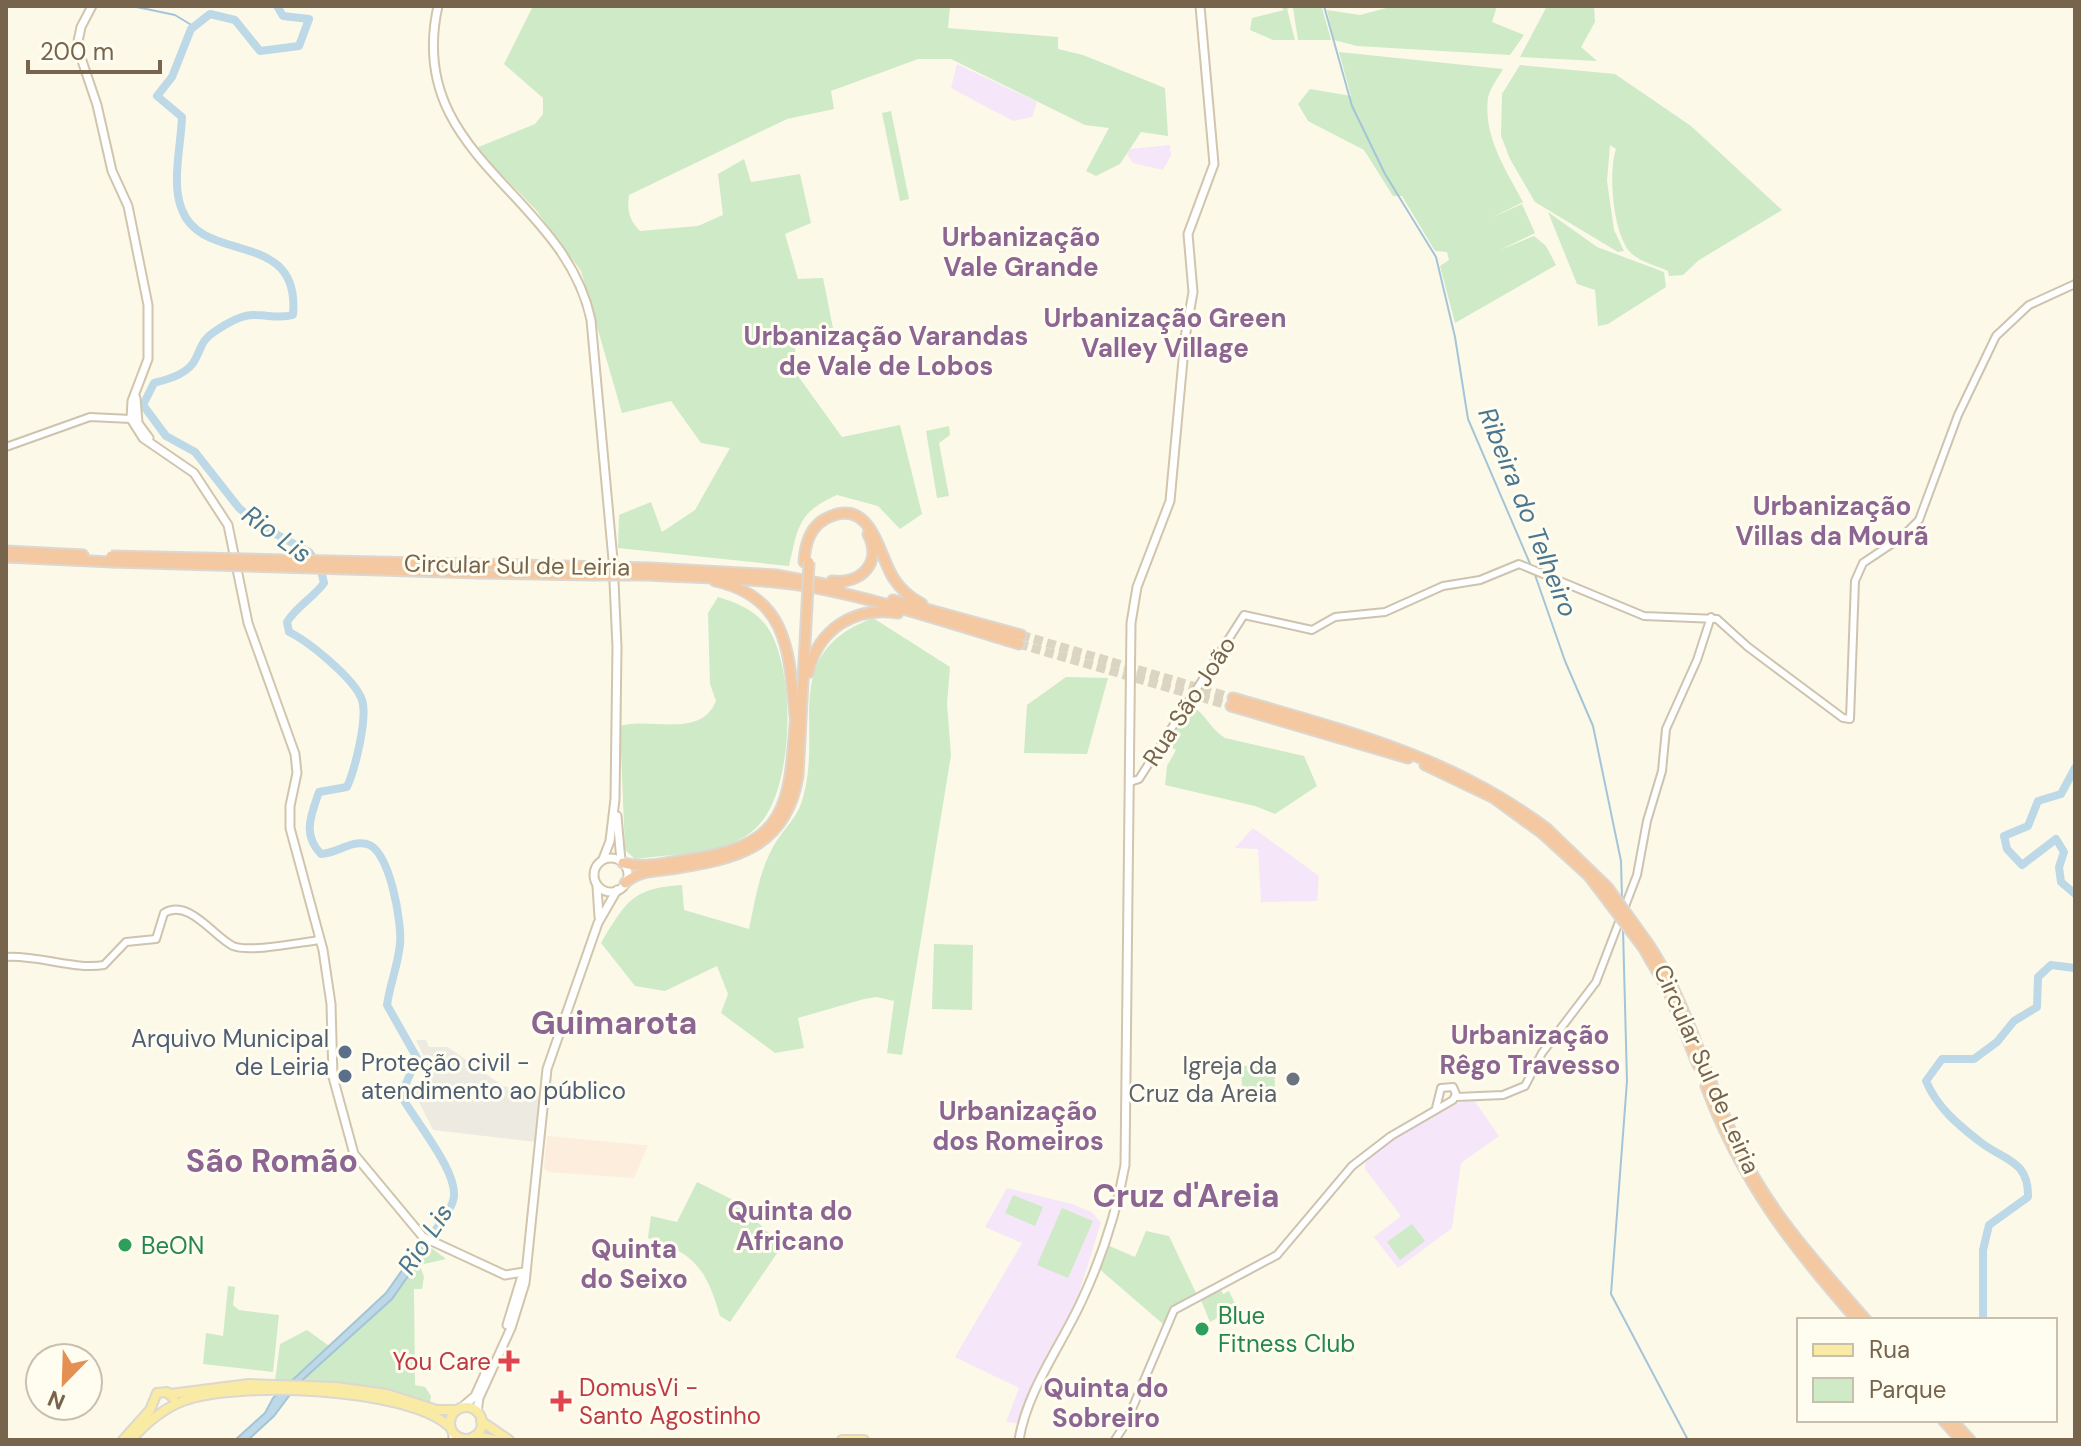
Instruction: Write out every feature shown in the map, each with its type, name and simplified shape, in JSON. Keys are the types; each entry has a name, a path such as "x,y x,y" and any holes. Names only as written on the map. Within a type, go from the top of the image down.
{"highway":[{"path":"625,883 642,873 729,859 750,850 772,833 786,813 796,789 808,539 817,525 835,515 851,516 873,531 894,579 902,589 920,603 955,617"},
{"path":"806,562 817,533 835,521 849,520 861,526 873,543 871,563 861,576 844,582 814,581"},
{"name":"Circular Sul de Leiria","path":"6,551 111,559"},
{"name":"Circular Sul de Leiria","path":"6,557 649,572 739,571 814,581 955,617 1020,640 808,587 649,572"},
{"path":"688,577 744,590 771,614 782,632 790,661 795,723"},
{"path":"622,862 645,865 720,855 741,848 772,823 787,797 805,605"},
{"path":"803,692 815,651 840,622 877,611 928,617"},
{"name":"Circular Sul de Leiria","path":"1232,702 1390,745 1439,764 1504,797 1608,888 1686,1015 1731,1132 1754,1178 1788,1229 1856,1318"},
{"name":"Circular Sul de Leiria","path":"1850,1308 1863,1318"},
{"path":"1945,1422 1961,1440"},
{"path":"1954,1422 1970,1440"}],"main road":[{"path":"92,6 81,27 77,46 99,113 112,171 128,206 148,305 148,359 136,392 134,419 159,447 189,468 212,498 233,537 248,623 295,754 297,773 290,806 290,828 320,940 331,1004 333,1077 350,1141 361,1164 423,1237 509,1275 519,1283"},
{"path":"438,6 435,63 452,122 475,154 555,241 571,265 588,309 615,601 615,799 622,862 627,871 625,883 617,890 598,923 547,1069 525,1269 518,1299 479,1398 479,1417 469,1438"},
{"path":"1019,1440 1028,1408 1084,1296 1121,1185 1128,1132 1133,603 1171,494 1185,338 1193,292 1188,234 1214,164 1200,6"},
{"path":"598,923 600,903 594,872 610,841 615,799"},
{"path":"603,859 622,862"},
{"path":"596,883 603,890 617,890"},
{"path":"509,1275 525,1269"},
{"path":"452,1433 459,1409 475,1396 507,1326 525,1269"},
{"path":"509,1275 518,1299"},
{"path":"123,1440 157,1393 236,1385 373,1391 437,1410 459,1409 479,1417 509,1440"},
{"path":"131,1440 159,1412 169,1411 173,1406 225,1392 276,1388"},
{"path":"314,1389 400,1403 432,1415 452,1433 495,1440"},
{"path":"170,1394 173,1406"},
{"path":"152,1404 159,1412"},
{"path":"842,1440 864,1440"}],"street":[{"path":"1443,1099 1456,1094 1503,1095 1525,1086 1542,1053 1596,982 1637,875 1647,821 1662,771 1666,729 1697,660 1711,617 1725,623 1748,647 1848,720 1852,716 1857,572 1870,557 1902,537 1919,520 1958,415 1989,347 2020,311 2075,284"},
{"path":"6,447 96,417 134,419"},
{"name":"Rua São João","path":"1130,782 1139,779 1244,615 1312,630 1335,617 1381,613 1445,585 1480,580 1519,564 1566,587 1644,616 1711,617"},
{"path":"6,957 33,956 98,966 111,961 126,942 154,939 164,913 172,909 191,915 237,947 320,940"},
{"path":"1115,1440 1134,1404 1174,1310 1277,1255 1342,1175 1383,1141 1436,1108 1443,1099 1445,1085 1456,1094"}],"shaded area":[{"path":"957,64 1037,102 1032,117 1013,121 951,88"},
{"path":"1170,145 1171,155 1163,170 1133,163 1127,154 1130,149"},
{"path":"1253,828 1319,876 1317,901 1261,902 1258,849 1235,848"},
{"path":"416,1040 426,1040 429,1047 448,1047 503,1086 529,1091 529,1097 540,1094 536,1142 433,1130 414,1092 426,1078 427,1063"},
{"path":"1473,1099 1499,1136 1461,1163 1452,1228 1398,1268 1374,1237 1401,1216 1365,1169 1365,1163 1397,1136 1447,1106"},
{"path":"547,1136 648,1145 634,1178 549,1172 544,1168"},
{"path":"1007,1188 1072,1204 1092,1212 1101,1223 1077,1299 1028,1392 1017,1423 1006,1422 1019,1388 955,1357 1022,1243 985,1227"}],"green space":[{"path":"533,6 950,6 948,28 1058,37 1058,49 1083,55 1165,88 1168,136 1141,132 1120,164 1096,176 1086,171 1109,128 1085,125 951,59 918,59 831,91 834,109 787,119 629,195 630,214 640,231 698,226 723,215 718,174 744,159 751,182 800,174 811,223 785,234 798,279 823,278 834,333 794,340 798,376 842,437 900,425 922,514 900,529 878,506 837,495 814,508 802,522 789,566 618,548 619,515 651,502 662,532 695,510 730,448 701,443 671,401 622,413 581,271 536,210 476,148 535,124 543,114 543,98 504,64"},
{"path":"1280,6 1293,6 1287,9 1295,40 1273,40 1250,30 1252,18 1284,10"},
{"path":"1394,6 1497,6 1492,22 1524,35 1510,55 1357,46 1334,40 1327,10 1360,15"},
{"path":"1547,6 1594,6 1595,22 1581,47 1597,61 1520,57"},
{"path":"1293,8 1322,8 1331,40 1298,40"},
{"path":"1339,52 1503,69 1488,98 1489,126 1497,152 1523,202 1491,218 1522,204 1535,233 1500,250 1534,236 1546,246 1556,265 1455,323 1440,266 1449,260 1447,252 1435,251 1402,196 1393,196 1364,150 1308,121 1298,104 1310,89 1351,96"},
{"path":"1520,65 1615,74 1691,126 1782,210 1699,260 1683,275 1669,276 1668,271 1633,255 1624,242 1614,202 1612,172 1616,149 1610,145 1607,181 1614,230 1624,251 1618,252 1535,202 1510,159 1501,136 1502,94"},
{"path":"891,111 909,199 900,201 882,113"},
{"path":"1548,212 1597,247 1664,272 1666,287 1608,324 1598,326 1595,290 1577,284"},
{"path":"949,426 950,435 939,443 949,496 937,498 926,431"},
{"path":"718,597 755,614 765,624 775,643 787,696 785,757 779,786 770,810 745,837 715,849 635,859 625,850 620,726 687,723 709,713 716,701 710,684 708,613"},
{"path":"873,618 950,667 947,704 951,755 902,1055 887,1053 894,1001 877,997 798,1018 804,1048 775,1053 721,1013 728,994 717,966 665,991 635,986 601,943 632,900 652,890 682,885 684,910 749,929 764,866 802,801 808,773 810,695 814,672 825,651 843,633"},
{"path":"1066,677 1108,678 1087,754 1024,753 1027,705"},
{"path":"1191,705 1225,738 1304,756 1317,786 1275,814 1255,806 1165,785 1167,766 1176,750 1167,745"},
{"path":"934,944 973,945 972,1010 932,1009"},
{"path":"1274,1065 1275,1087 1242,1087 1241,1066"},
{"path":"697,1182 737,1202 782,1246 730,1322 720,1316 710,1286 697,1265 678,1250 648,1238 651,1216 677,1222"},
{"path":"1013,1195 1043,1207 1035,1226 1005,1213"},
{"path":"1062,1208 1093,1221 1068,1278 1037,1265"},
{"path":"1412,1224 1425,1241 1400,1260 1387,1242"},
{"path":"1146,1231 1169,1236 1196,1293 1174,1305 1163,1324 1097,1267 1105,1244 1135,1257"},
{"path":"429,1246 446,1259 420,1265 424,1277 422,1289 414,1289 415,1385 425,1387 431,1396 430,1403 365,1387 298,1384 392,1299"},
{"path":"228,1286 235,1287 233,1305 239,1310 279,1315 273,1372 203,1364 206,1333 223,1336"},
{"path":"1221,1290 1223,1294 1229,1291 1237,1308 1210,1322 1201,1300"},
{"path":"307,1330 329,1346 289,1383 275,1381 280,1344"}],"water":[{"name":"Rio Lis","path":"422,1242 429,1246 392,1299 298,1384 274,1416 248,1440 235,1440 265,1413 273,1398 386,1293"}],"waterway":[{"path":"132,6 175,15 193,26"},
{"name":"Rio Lis","path":"277,6 283,16 309,19 299,46 260,51 235,20 210,14 191,29 172,77 157,96 182,117 177,177 182,210 193,227 209,237 267,258 282,270 291,288 293,315 250,315 223,326 205,341 189,368 154,383 143,405 166,436 195,452 239,508 259,525 309,552 320,566 324,583 291,616 287,622 289,632 319,652 358,691 363,719 357,756 347,787 319,792 310,832 321,854 361,843 375,849 393,888 400,944 387,1005 417,1058 401,1095 444,1162 454,1190 448,1212 425,1244"},
{"name":"Ribeira do Telheiro","path":"1324,6 1352,106 1385,174 1436,257 1455,337 1468,419 1531,566"},
{"name":"Ribeira do Telheiro","path":"1534,572 1565,661 1593,726 1621,861 1622,899"},
{"path":"2075,768 2061,794 2038,801 2028,826 2004,836 2007,849 2022,865 2056,839 2064,852 2059,867 2061,882 2075,894"},
{"name":"Ribeira do Telheiro","path":"1623,929 1627,1081 1611,1294 1688,1440"},
{"path":"1983,1318 1983,1250 1989,1225 2028,1197 2027,1184 2019,1168 1979,1141 1948,1114 1926,1081 1942,1059 1974,1059 1997,1042 2014,1021 2037,1007 2038,977 2051,965 2075,968"}],"tunnel":[{"path":"1021,635 1233,698"},
{"path":"1019,644 1231,706"}],"place":[{"name":"Arquivo Municipal de Leiria","path":"345,1052"},
{"name":"Proteção civil - atendimento ao público","path":"345,1076"},
{"name":"Igreja da Cruz da Areia","path":"1293,1079"},
{"name":"BeON","path":"125,1245"},
{"name":"Blue Fitness Club","path":"1202,1329"},
{"name":"You Care","path":"509,1361"},
{"name":"DomusVi - Santo Agostinho","path":"561,1401"}],"district":[{"name":"Urbanização Vale Grande","path":"1021,252"},
{"name":"Urbanização Green Valley Village","path":"1165,333"},
{"name":"Urbanização Varandas de Vale de Lobos","path":"886,351"},
{"name":"Urbanização Villas da Mourã","path":"1832,521"},
{"name":"Guimarota","path":"614,1023"},
{"name":"Urbanização Rêgo Travesso","path":"1530,1050"},
{"name":"Urbanização dos Romeiros","path":"1018,1126"},
{"name":"São Romão","path":"272,1161"},
{"name":"Cruz d'Areia","path":"1186,1196"},
{"name":"Quinta do Africano","path":"790,1226"},
{"name":"Quinta do Seixo","path":"634,1264"},
{"name":"Quinta do Sobreiro","path":"1106,1403"}]}
